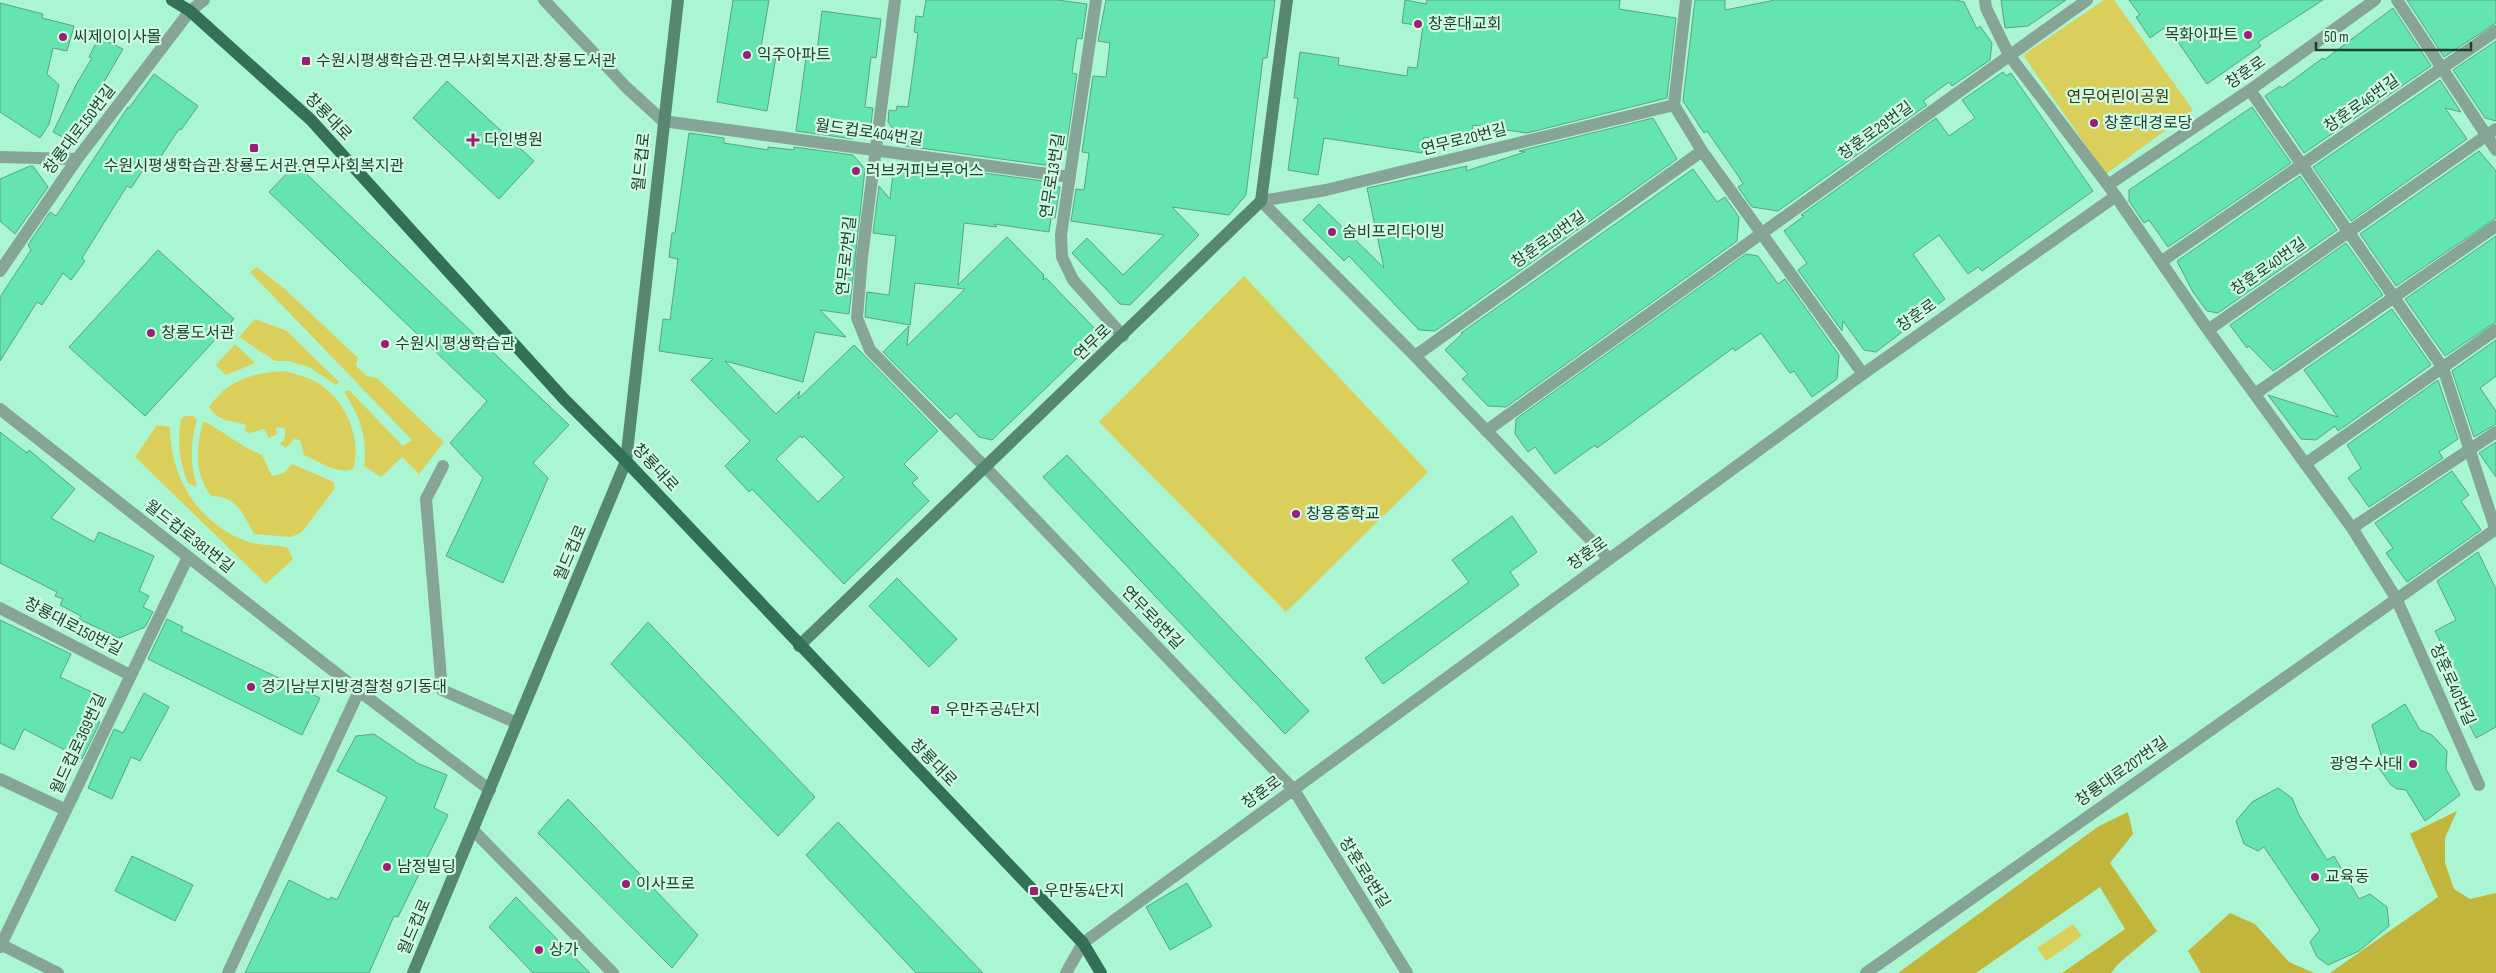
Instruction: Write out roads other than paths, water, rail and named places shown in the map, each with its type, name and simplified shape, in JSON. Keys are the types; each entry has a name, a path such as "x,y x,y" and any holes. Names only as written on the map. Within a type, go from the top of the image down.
{"main road":[{"name":"창룡대로","path":"172,0 190,11 311,120 558,391 1083,943 1102,973"}],"street":[{"name":"창룡대로150번길","path":"0,271 77,159 190,11 204,0"},
{"name":"월드컵로","path":"544,0 628,88 663,121"},
{"name":"월드컵로","path":"413,973 626,461 678,0"},
{"name":"연무로7번길","path":"895,0 862,257 857,318 870,350 986,468"},
{"name":"연무로13번길","path":"1096,0 1061,235 1062,256 1073,280 1123,336"},
{"path":"1287,0 1262,201 1415,356 1609,558"},
{"path":"1686,0 1674,105 1702,151 1863,374"},
{"name":"창훈로40번길","path":"1985,0 1986,8 2009,55 2116,196 2208,330 2352,528 2396,598 2478,785"},
{"name":"창훈로29번길","path":"1761,233 2086,0"},
{"name":"창훈로","path":"2108,185 2250,90 2375,0"},
{"path":"2397,0 2440,68 2491,132 2496,150"},
{"name":"창훈로46번길","path":"2303,166 2440,68 2496,31"},
{"path":"2250,90 2395,295 2443,368 2496,530 2396,598"},
{"name":"연무로20번길","path":"1262,201 1326,190 1674,105"},
{"name":"월드컵로404번길","path":"663,121 1070,177"},
{"path":"2349,230 2491,132"},
{"name":"창훈로19번길","path":"1415,356 1702,151"},
{"path":"0,157 77,159"},
{"path":"2162,261 2303,166"},
{"name":"창훈로","path":"1083,943 1863,374 2116,196"},
{"name":"연무로","path":"799,646 1262,201"},
{"path":"2255,394 2496,226"},
{"name":"창훈로40번길","path":"2208,330 2349,230"},
{"path":"1486,431 1761,233"},
{"path":"2305,464 2496,330"},
{"name":"월드컵로381번길","path":"0,409 358,691 490,790"},
{"path":"2352,528 2496,432"},
{"path":"443,466 426,499 442,690 518,723"},
{"name":"연무로8번길","path":"986,468 1294,790"},
{"name":"월드컵로369번길","path":"58,973 0,946 188,557"},
{"name":"창룡대로207번길","path":"1866,973 2396,598"},
{"name":"창룡대로150번길","path":"0,608 130,675"},
{"path":"228,973 358,691"},
{"path":"0,778 66,810"},
{"name":"창훈로8번길","path":"1294,790 1407,973"},
{"path":"473,830 613,973"},
{"path":"1066,973 1083,943"}],"place":[{"name":"창훈대교회","path":"1418,24"},
{"name":"목화아파트","path":"2248,35"},
{"name":"씨제이이사몰","path":"63,37"},
{"name":"익주아파트","path":"747,55"},
{"name":"수원시평생학습관.연무사회복지관.창룡도서관","path":"306,61"},
{"name":"창훈대경로당","path":"2094,123"},
{"name":"다인병원","path":"473,140"},
{"name":"수원시평생학습관.창룡도서관.연무사회복지관","path":"254,148"},
{"name":"러브커피브루어스","path":"856,171"},
{"name":"숨비프리다이빙","path":"1332,232"},
{"name":"창룡도서관","path":"151,333"},
{"name":"수원시 평생학습관","path":"385,344"},
{"name":"창용중학교","path":"1296,514"},
{"name":"경기남부지방경찰청 9기동대","path":"251,687"},
{"name":"우만주공4단지","path":"935,710"},
{"name":"광영수사대","path":"2413,764"},
{"name":"남정빌딩","path":"387,867"},
{"name":"교육동","path":"2315,877"},
{"name":"이사프로","path":"626,884"},
{"name":"우만동4단지","path":"1034,891"},
{"name":"상가","path":"539,950"}],"park label":[{"name":"연무어린이공원","path":"2118,97"}]}
